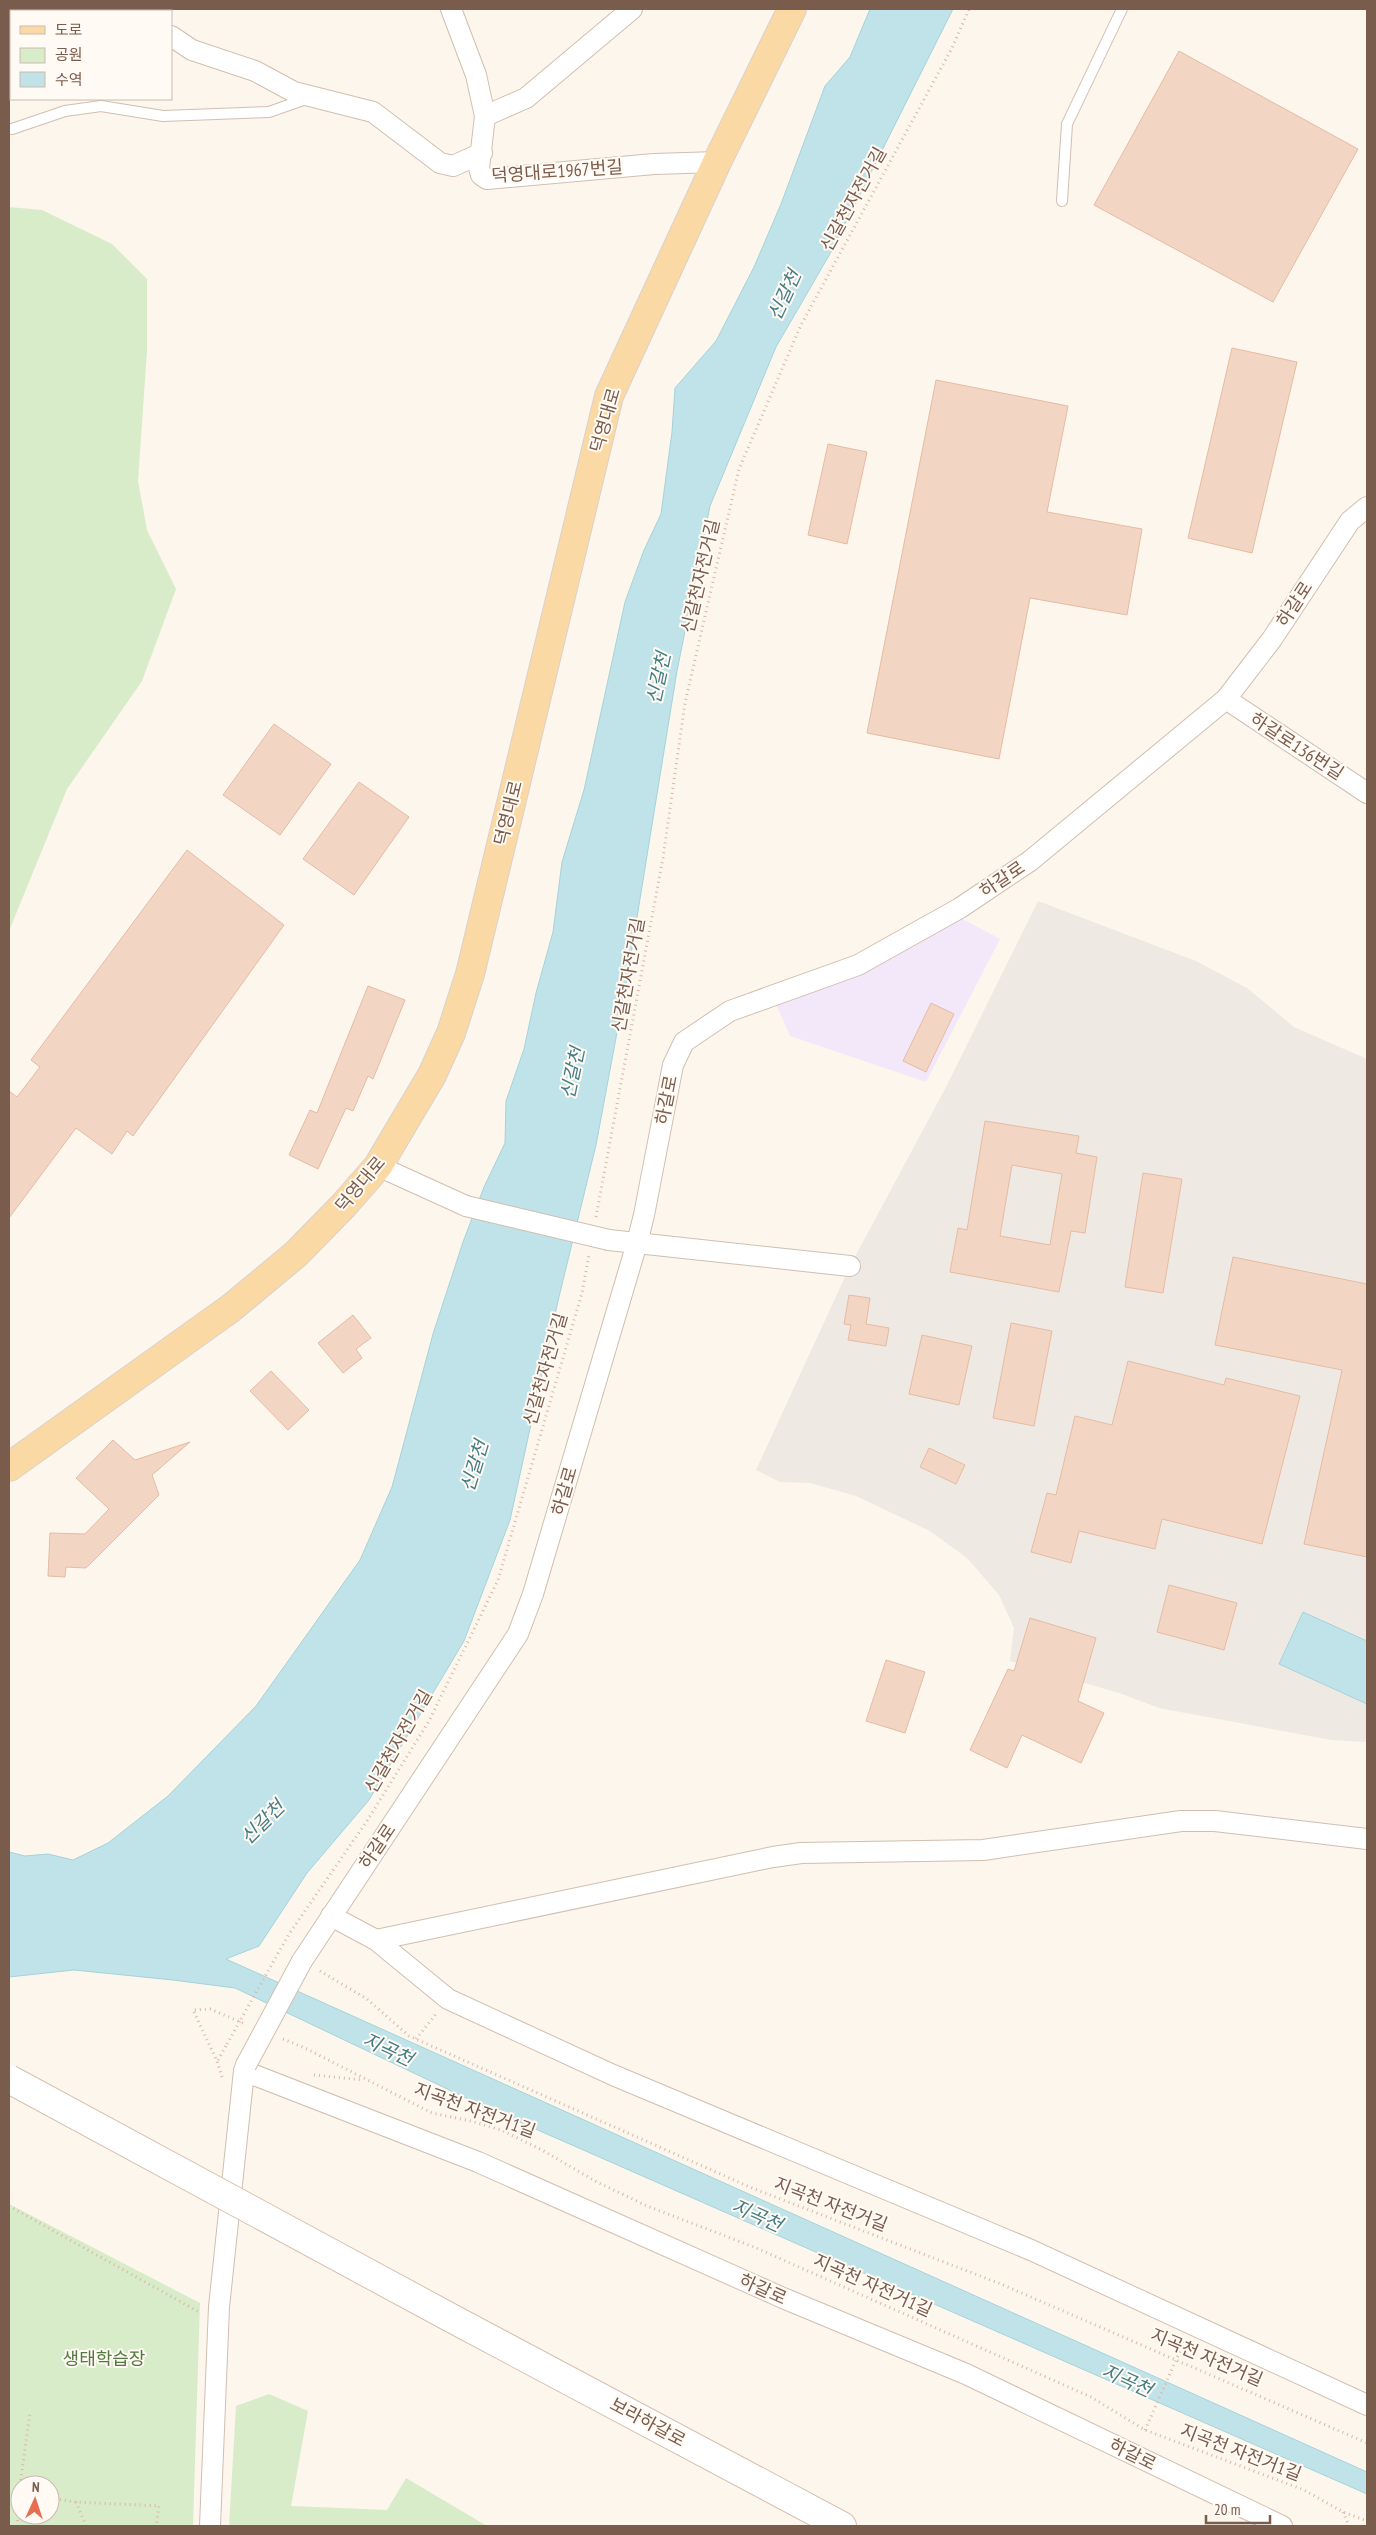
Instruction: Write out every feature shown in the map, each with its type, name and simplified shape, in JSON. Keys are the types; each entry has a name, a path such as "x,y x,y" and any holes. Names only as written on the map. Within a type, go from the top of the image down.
{"main road":[{"name":"덕영대로","path":"9,1467 231,1308 296,1254 344,1205 378,1166 432,1075 451,1033 470,974 609,396 717,162 792,9"},
{"name":"보라하갈로","path":"9,2079 453,2319 842,2526"}],"street":[{"name":"덕영대로1967번길","path":"451,9 476,75 485,116 479,168 481,175 487,179 654,164 717,162"},
{"path":"485,116 526,98 632,9"},
{"path":"172,37 192,50 254,71 294,92 310,98 350,104 373,112 440,163 453,166 482,153"},
{"name":"하갈로","path":"210,2526 219,2307 236,2124 245,2068 302,1961 518,1634 533,1594 637,1243 673,1065 684,1042 730,1011 858,965 960,908 1030,861 1226,700 1272,638 1350,521 1367,507"},
{"name":"하갈로136번길","path":"1226,700 1367,793"},
{"path":"378,1166 466,1206 602,1233 637,1243 850,1266"},
{"path":"376,1940 773,1857 801,1853 983,1850 1181,1821 1215,1820 1367,1839"},
{"path":"331,1916 376,1940 448,1999 613,2075 1031,2250 1367,2404"},
{"name":"하갈로","path":"245,2068 478,2162 783,2298 966,2374 1282,2526"}],"lane":[{"path":"1062,201 1066,124 1122,9"},
{"path":"12,129 65,111 95,107 110,106 163,116 268,112 310,98"}],"path":[{"name":"신갈천자전거길","path":"602,1233 663,858 685,703 739,469 801,325 952,48 969,9"},
{"name":"신갈천자전거길","path":"193,2010 217,2061 288,1934 367,1821 429,1721 498,1580 582,1293 589,1254"},
{"name":"지곡천 자전거길","path":"302,1961 367,1999 409,2036 752,2188 1002,2284 1367,2443"},
{"path":"416,2039 448,1999"},
{"name":"지곡천 자전거1길","path":"292,2088 307,2074 366,2080 432,2113 471,2120 501,2130 542,2150 595,2181 647,2206 754,2246 1091,2397 1145,2430 1304,2490 1342,2512 1367,2521"},
{"path":"9,2206 204,2314"},
{"path":"1145,2430 1177,2359"},
{"path":"22,2475 30,2413"},
{"path":"60,2500 159,2506 156,2526"},
{"path":"76,2502 86,2526"},
{"path":"1342,2512 1349,2526"}],"shaded area":[{"path":"1038,901 1196,961 1247,988 1294,1027 1367,1059 1367,1742 1331,1740 1159,1708 1122,1694 1010,1661 1014,1628 999,1595 967,1558 930,1531 856,1496 810,1483 780,1482 756,1470 850,1266 946,1087"},
{"path":"961,918 1000,939 926,1082 790,1036 776,1004"}],"green space":[{"path":"9,207 42,210 112,244 147,279 147,351 138,481 147,530 176,589 142,681 67,789 9,931"},
{"name":"생태학습장","path":"9,2204 200,2303 193,2526 9,2526"},
{"path":"269,2394 308,2411 291,2506 387,2510 406,2478 487,2526 229,2526 236,2406"}],"water":[{"path":"870,9 953,9 831,252 776,347 710,506 677,671 627,979 596,1145 558,1301 510,1520 464,1641 369,1800 307,1873 259,1946 226,1959 1367,2472 1367,2494 483,2106 235,1988 74,1970 9,1977 9,1852 25,1856 48,1854 73,1860 108,1843 168,1796 256,1706 360,1560 392,1487 433,1334 463,1242 484,1187 505,1143 506,1101 524,1049 536,993 553,932 562,862 584,790 625,602 644,550 661,514 672,432 675,388 716,341 754,267 781,204 825,86 850,57"},
{"path":"1303,1612 1367,1641 1367,1704 1279,1664"}],"building":[{"path":"1179,51 1358,149 1273,302 1094,205"},
{"path":"1232,348 1297,362 1252,553 1188,538"},
{"path":"936,380 1068,406 1047,512 1142,529 1127,615 1030,598 999,759 867,733"},
{"path":"828,444 867,452 847,544 808,535"},
{"path":"274,724 331,764 280,835 223,795"},
{"path":"359,782 409,817 354,895 303,859"},
{"path":"187,850 284,925 133,1136 127,1131 112,1154 76,1128 9,1218 9,1091 17,1097 40,1067 31,1060"},
{"path":"368,986 405,1000 373,1079 368,1076 353,1111 346,1108 318,1169 289,1155 310,1110 317,1113"},
{"path":"931,1003 954,1014 926,1072 903,1061"},
{"path":"985,1121 1079,1136 1076,1153 1097,1157 1085,1233 1071,1231 1059,1292 950,1272 958,1228 967,1230","holes":["1012,1165 1062,1174 1050,1245 1000,1236"]},
{"path":"1143,1173 1182,1179 1163,1293 1125,1287"},
{"path":"1233,1257 1367,1284 1367,1557 1304,1544 1342,1370 1215,1345"},
{"path":"849,1295 870,1298 866,1324 889,1328 886,1346 848,1340 851,1325 844,1324"},
{"path":"353,1315 371,1338 356,1349 362,1358 343,1373 318,1343"},
{"path":"1011,1323 1052,1331 1034,1426 993,1418"},
{"path":"922,1335 972,1346 959,1405 909,1394"},
{"path":"1128,1361 1224,1385 1226,1378 1300,1396 1262,1544 1162,1519 1155,1549 1079,1531 1071,1563 1031,1552 1047,1493 1056,1495 1075,1416 1112,1425"},
{"path":"271,1371 309,1410 288,1430 250,1391"},
{"path":"113,1440 135,1460 190,1442 152,1475 159,1495 86,1568 66,1567 65,1577 48,1576 50,1533 85,1534 109,1509 76,1478"},
{"path":"929,1448 965,1465 956,1484 920,1467"},
{"path":"1169,1585 1237,1603 1224,1650 1157,1632"},
{"path":"1030,1618 1096,1638 1078,1701 1104,1713 1081,1763 1022,1735 1007,1768 970,1750 1008,1669 1014,1671"},
{"path":"886,1660 925,1672 905,1733 866,1721"}],"water label":[{"name":"신갈천","path":"784,295"},
{"name":"신갈천","path":"658,678"},
{"name":"신갈천","path":"572,1073"},
{"name":"신갈천","path":"474,1466"},
{"name":"신갈천","path":"262,1822"},
{"name":"지곡천","path":"388,2049"},
{"name":"지곡천","path":"757,2215"},
{"name":"지곡천","path":"1127,2380"}]}
